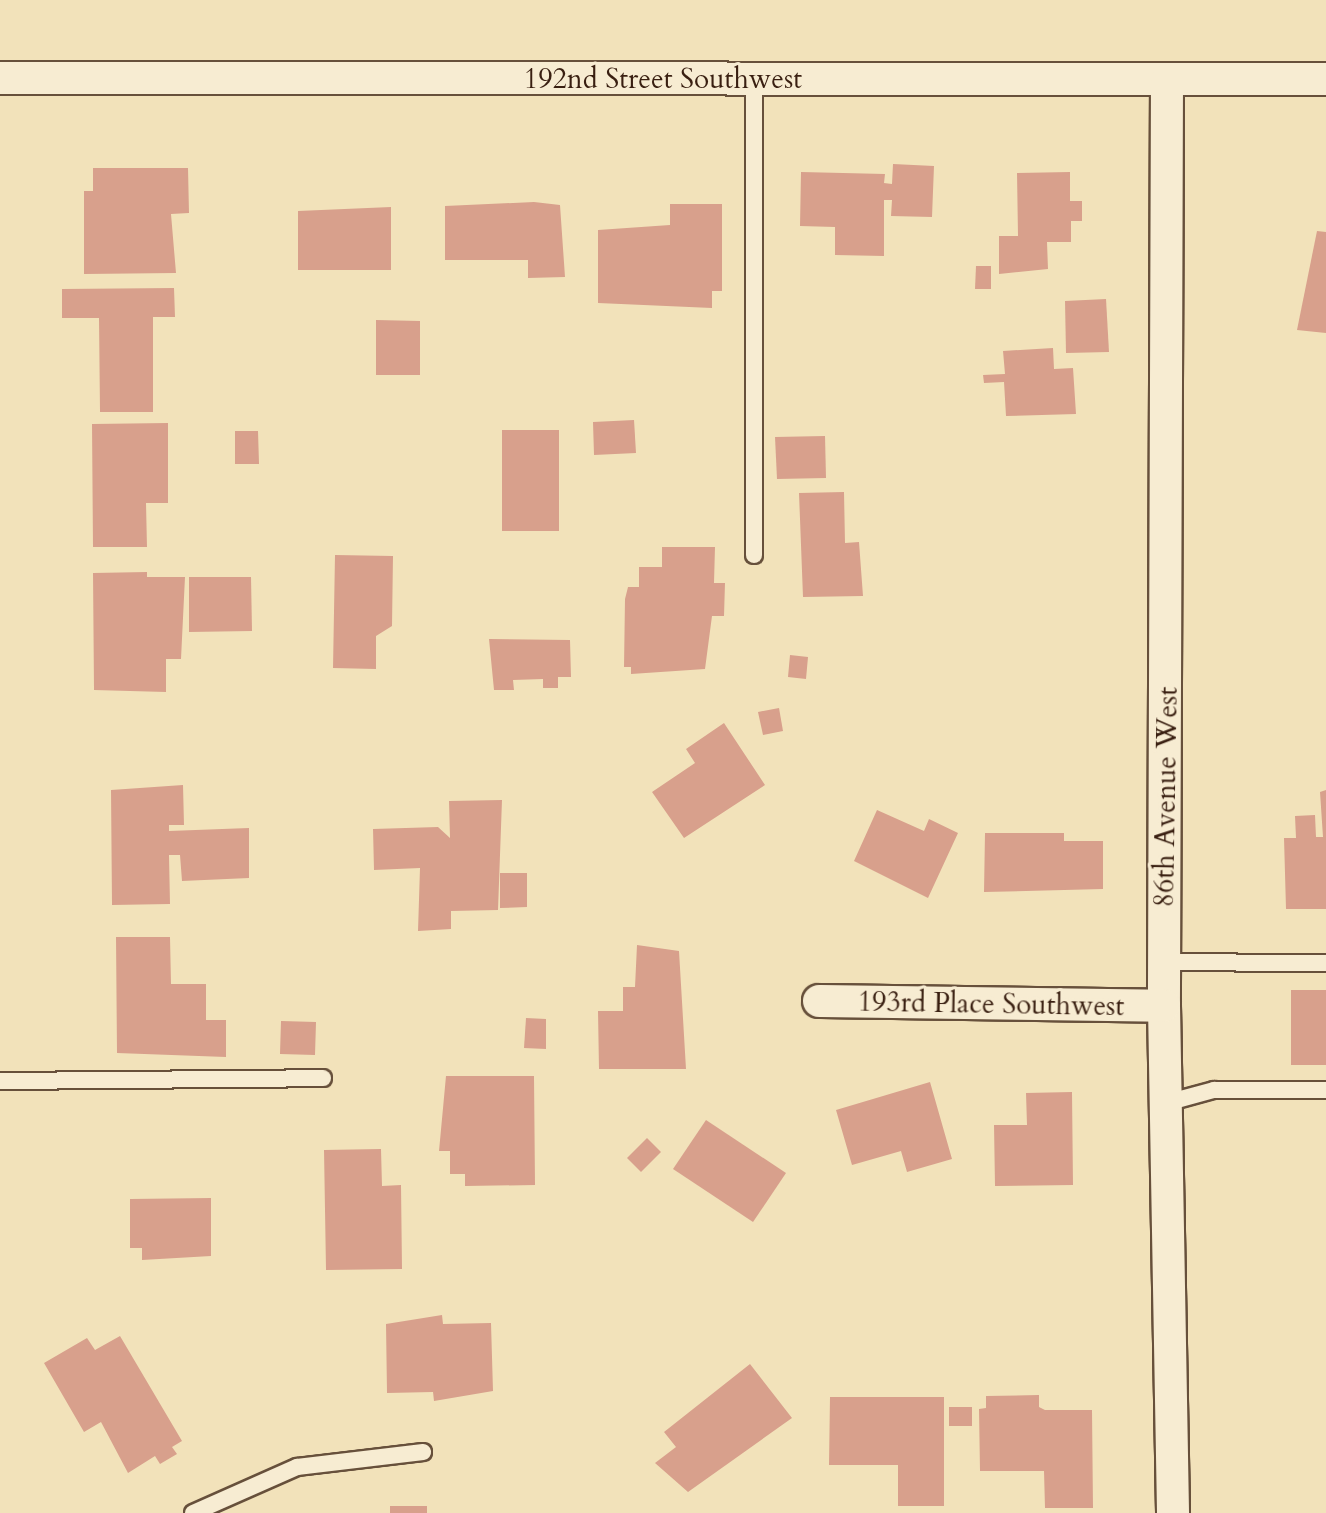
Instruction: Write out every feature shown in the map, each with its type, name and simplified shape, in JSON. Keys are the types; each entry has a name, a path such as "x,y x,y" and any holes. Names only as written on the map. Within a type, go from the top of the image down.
{"street":[{"name":"192nd Street Southwest","path":"0,78 1326,79"},
{"name":"86th Avenue West","path":"1167,81 1164,1006 1173,1513"},
{"name":"193rd Place Southwest","path":"819,1001 1164,1006"}],"lane":[{"path":"754,80 754,555"},
{"path":"1164,962 1326,963"},
{"path":"0,1081 323,1078"},
{"path":"1166,1103 1214,1090 1326,1090"},
{"path":"193,1513 297,1467 423,1452"}],"building":[{"path":"893,164 934,166 932,217 891,216 892,200 884,200 884,256 835,255 835,227 800,226 801,172 885,174 884,183 892,184"},
{"path":"93,168 188,168 189,213 171,214 176,273 84,274 84,191 93,191"},
{"path":"1070,172 1070,201 1082,201 1082,221 1071,221 1071,242 1047,242 1048,269 999,274 999,236 1018,236 1017,173"},
{"path":"534,202 560,205 565,277 528,278 528,260 445,260 445,206"},
{"path":"670,204 722,204 722,291 712,291 712,308 598,303 598,230 670,225"},
{"path":"391,207 391,270 298,270 298,211"},
{"path":"1317,231 1326,232 1326,333 1297,330"},
{"path":"976,266 991,266 991,289 975,289"},
{"path":"174,288 175,317 153,317 153,412 100,412 99,318 62,318 62,289"},
{"path":"1106,299 1109,352 1066,353 1065,301"},
{"path":"376,320 420,321 420,375 376,375"},
{"path":"1053,348 1054,369 1073,368 1076,414 1006,416 1004,382 984,383 983,375 1005,374 1003,351"},
{"path":"634,420 636,453 594,455 593,422"},
{"path":"168,423 168,503 146,503 147,547 93,547 92,424"},
{"path":"502,430 559,430 559,531 502,531"},
{"path":"235,431 258,431 259,464 235,464"},
{"path":"825,436 826,478 777,479 775,437"},
{"path":"844,492 845,543 859,542 863,596 803,597 799,493"},
{"path":"662,547 715,547 714,583 725,583 724,616 712,616 705,669 631,674 631,667 624,667 625,599 628,587 639,587 639,567 662,567"},
{"path":"335,555 393,556 392,626 376,636 376,669 333,668"},
{"path":"147,572 147,577 185,577 181,659 166,659 166,692 94,690 93,573"},
{"path":"189,577 251,577 252,631 189,632"},
{"path":"489,639 570,640 571,677 558,677 558,688 543,688 543,679 513,680 514,690 494,690"},
{"path":"790,655 808,657 806,679 788,677"},
{"path":"779,708 783,731 763,735 758,712"},
{"path":"724,723 765,785 684,838 652,792 695,763 686,749"},
{"path":"183,785 184,825 169,825 169,831 249,828 249,878 182,881 180,855 169,855 170,904 112,905 111,790"},
{"path":"1326,790 1326,909 1286,909 1284,838 1296,838 1295,816 1315,815 1316,837 1323,837 1320,792"},
{"path":"502,800 498,910 451,911 451,929 418,931 420,868 374,870 373,829 438,827 450,838 449,801"},
{"path":"877,810 924,831 929,819 958,833 928,898 854,861"},
{"path":"985,833 1064,833 1064,841 1103,841 1103,889 984,892"},
{"path":"500,873 527,873 527,907 500,908"},
{"path":"116,937 170,937 171,984 206,984 206,1020 226,1020 226,1057 117,1053"},
{"path":"637,945 679,951 686,1069 599,1069 598,1011 623,1011 623,987 635,987"},
{"path":"1291,990 1326,990 1326,1065 1291,1065"},
{"path":"526,1018 546,1019 546,1049 524,1048"},
{"path":"281,1021 316,1022 315,1055 280,1054"},
{"path":"446,1076 534,1076 535,1185 465,1186 465,1174 450,1174 450,1151 439,1151"},
{"path":"930,1082 952,1159 907,1172 901,1151 852,1165 836,1110"},
{"path":"1072,1092 1073,1185 995,1186 994,1125 1027,1125 1026,1093"},
{"path":"706,1120 786,1173 753,1222 673,1169"},
{"path":"647,1138 661,1152 641,1172 627,1158"},
{"path":"381,1149 382,1186 401,1185 402,1269 326,1270 324,1150"},
{"path":"211,1198 211,1256 142,1260 142,1248 130,1248 130,1199"},
{"path":"442,1315 443,1324 491,1323 493,1391 434,1401 433,1392 387,1393 386,1324"},
{"path":"120,1336 182,1441 172,1447 177,1454 160,1464 155,1456 128,1473 101,1422 84,1432 44,1363 87,1338 95,1350"},
{"path":"750,1364 792,1418 688,1492 655,1463 676,1447 664,1432"},
{"path":"1039,1395 1039,1407 1045,1410 1092,1410 1093,1508 1045,1508 1044,1471 980,1471 979,1409 986,1408 986,1396"},
{"path":"830,1397 944,1397 944,1506 898,1506 898,1465 829,1465"},
{"path":"949,1407 972,1407 972,1426 949,1426"},
{"path":"390,1506 427,1506 427,1513 390,1513"}]}
